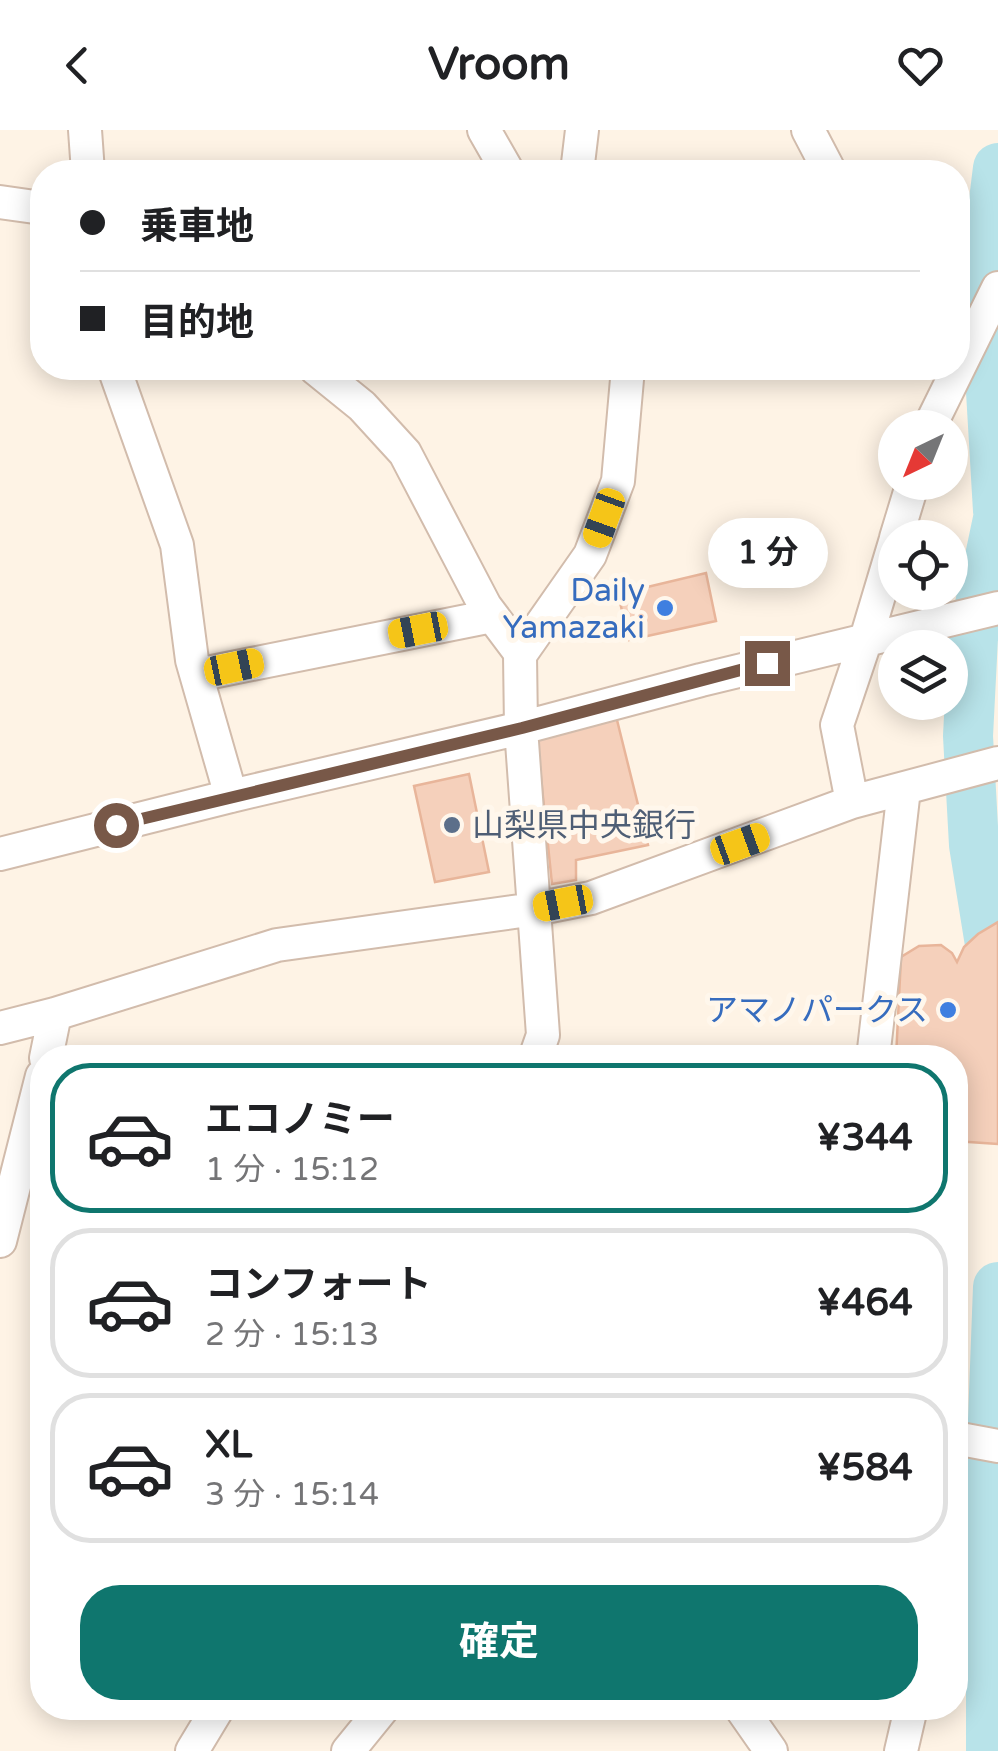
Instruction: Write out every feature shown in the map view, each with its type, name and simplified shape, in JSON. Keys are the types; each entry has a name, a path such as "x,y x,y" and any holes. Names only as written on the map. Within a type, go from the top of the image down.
{"street":[{"path":"484,130 501,160"},
{"path":"579,160 582,130"},
{"path":"808,130 824,160"},
{"path":"84,131 87,160"},
{"path":"0,202 30,206"},
{"path":"978,327 998,288"},
{"path":"118,380 176,545 192,660 231,796"},
{"path":"330,380 362,406 405,453 485,606 521,654"},
{"path":"540,1045 543,1035 522,728 521,654 590,555 618,481 627,380"},
{"path":"938,410 952,380"},
{"path":"852,802 837,725 878,599"},
{"path":"0,854 998,608"},
{"path":"197,674 492,616"},
{"path":"0,1028 277,945 592,898 852,802 998,764"},
{"path":"874,1045 904,789"},
{"path":"49,1045 55,1014"},
{"path":"0,1240 30,1123"},
{"path":"968,1440 998,1446"},
{"path":"192,1751 211,1720"},
{"path":"348,1751 373,1720"},
{"path":"749,1720 771,1751"},
{"path":"901,1751 907,1720"}],"building":[{"path":"706,573 716,621 629,640 618,594"},
{"path":"616,716 648,845 576,860 576,880 552,884 537,739"},
{"path":"469,774 489,872 435,882 414,786"},
{"name":"アマノパークス","path":"998,922 998,1144 968,1142 968,1045 897,1045 901,957 919,946 941,945 957,962 964,947"}],"waterway":[{"path":"998,168 987,323 998,511"},
{"path":"998,519 973,638 968,736 974,845 998,994"},
{"path":"991,1751 991,1473 998,1287"}],"place":[{"name":"Daily Yamazaki","path":"665,608"},
{"name":"山梨県中央銀行","path":"452,825"},
{"name":"アマノパークス","path":"948,1010"}],"route":[{"path":"116,825 522,728 767,663"}]}
